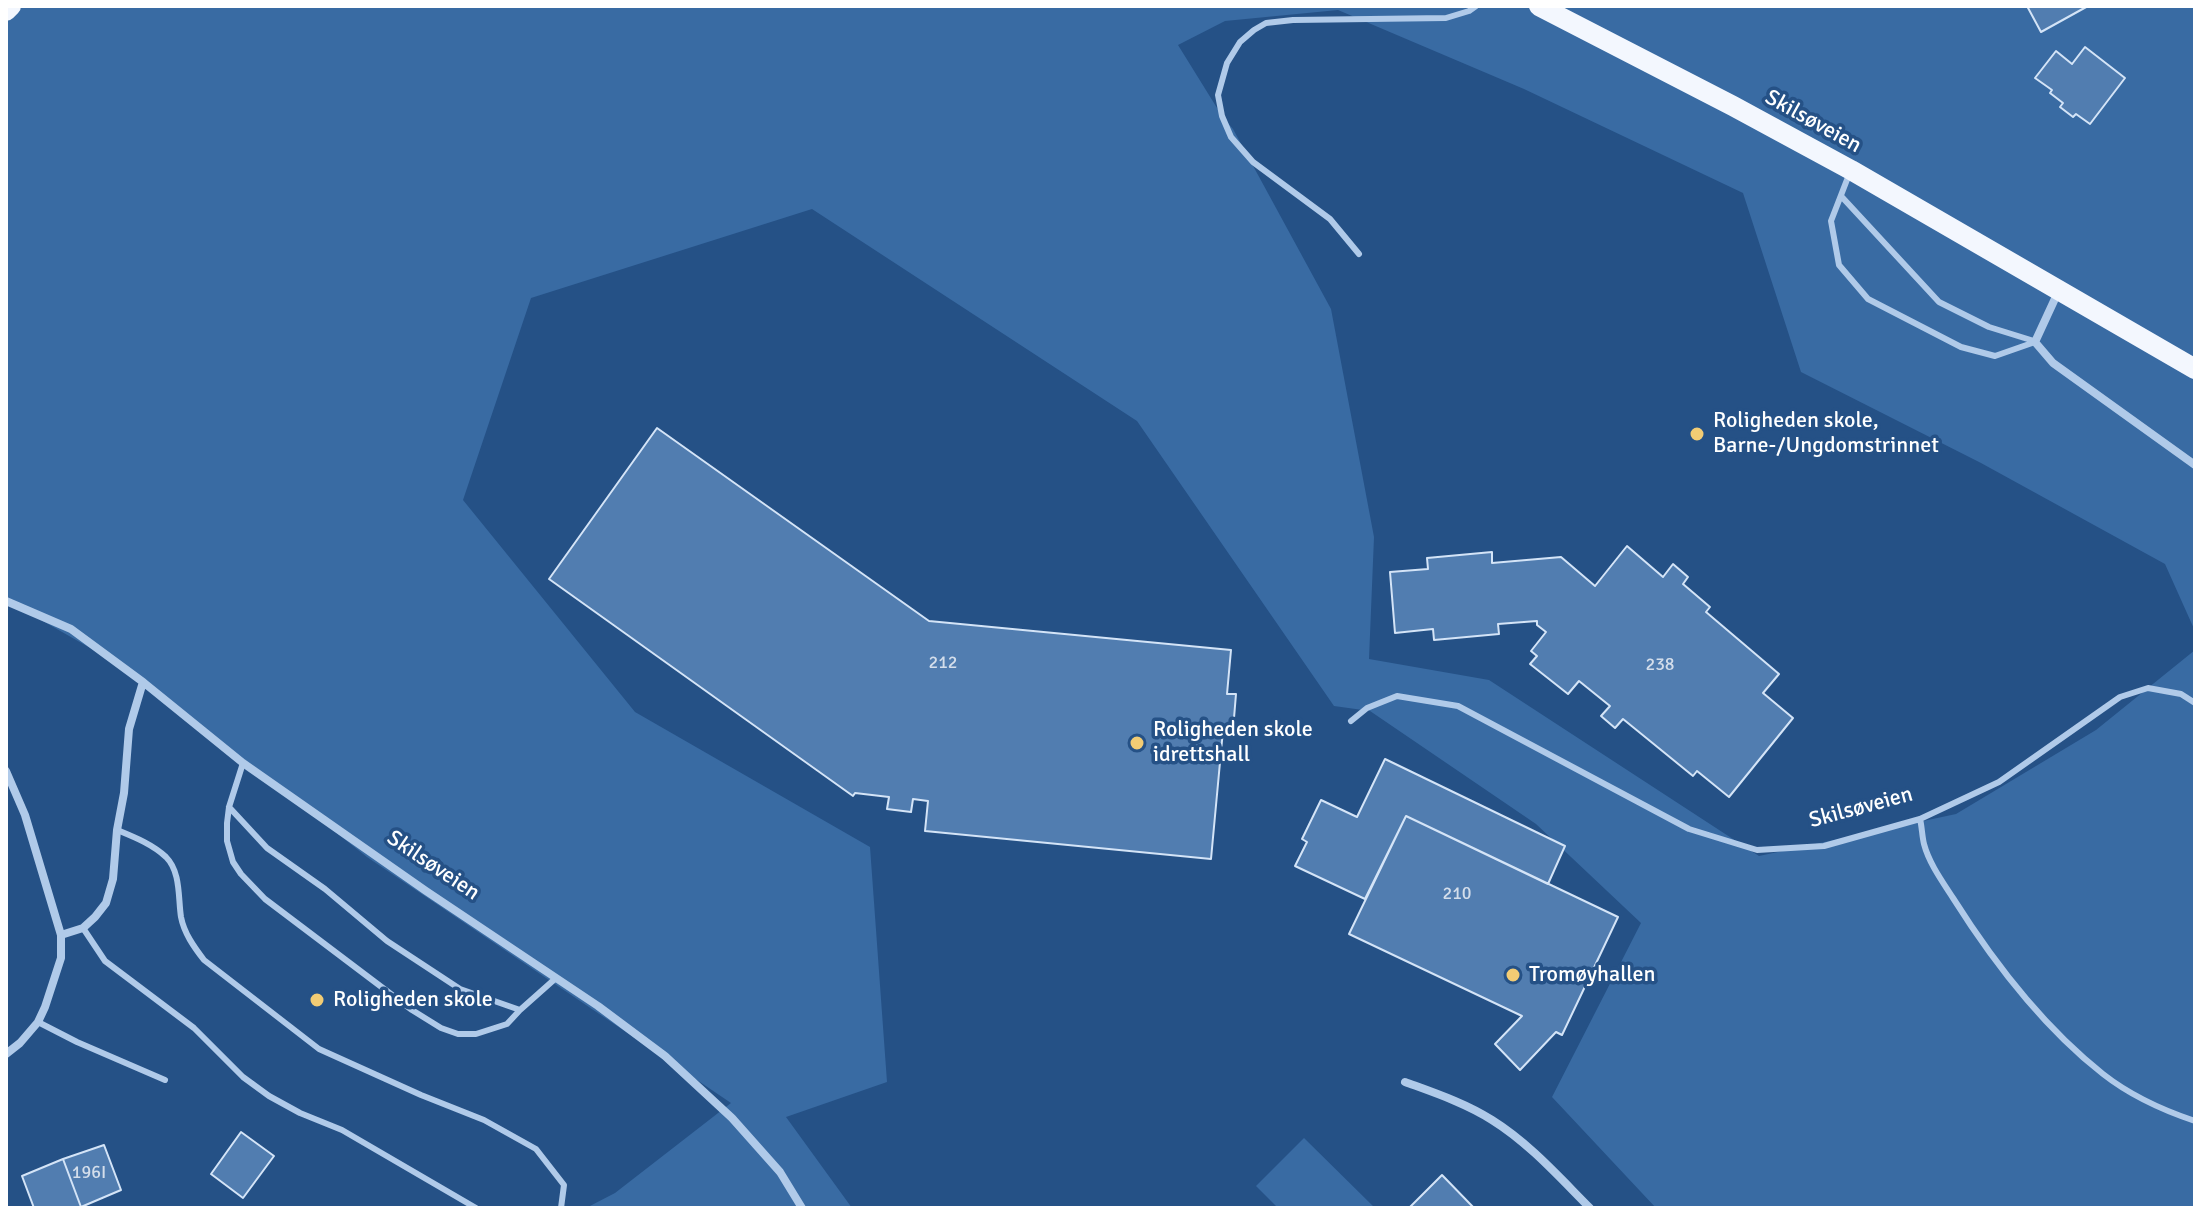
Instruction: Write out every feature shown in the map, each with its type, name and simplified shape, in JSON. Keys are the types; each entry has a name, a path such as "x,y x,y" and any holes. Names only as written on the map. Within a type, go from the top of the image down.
{"main road":[{"path":"6,11 11,6"},
{"name":"Skilsøveien","path":"1539,6 1851,170 2195,369"}],"street":[{"path":"2059,290 2035,342 2053,363 2195,465"},
{"name":"Skilsøveien","path":"6,601 71,629 143,682 243,763 598,1006 665,1056 732,1118 780,1172 802,1208"},
{"path":"61,935 83,928 106,903 113,879 129,729 143,682"},
{"path":"6,771 25,815 61,935 61,958 45,1007 38,1022 6,1054"},
{"path":"1405,1082 1446,1096 1492,1120 1528,1146 1590,1208"}],"lane":[{"path":"1359,254 1330,219 1253,162 1231,137 1218,95 1227,63 1240,42 1266,23 1306,19 1446,18 1476,6"},
{"path":"1851,170 1831,221 1839,265 1868,299 1961,347 1995,356 2035,342"},
{"path":"1841,196 1939,302 1989,327 2035,342"},
{"name":"Skilsøveien","path":"1351,721 1367,708 1397,696 1458,706 1689,829 1757,850 1824,846 1920,819 1999,782 2120,697 2148,688 2181,694 2195,703"},
{"path":"243,763 229,807 227,841 233,862 241,874 265,899 412,1010 441,1028 458,1034 476,1034 507,1024 556,978"},
{"path":"229,807 267,848 325,889 387,941 460,989 520,1010"},
{"path":"1920,819 1924,845 1935,869 1983,947 2046,1023 2103,1074 2160,1109 2195,1121"},
{"path":"117,830 145,842 172,866 180,895 181,918 190,941 204,960 319,1049 484,1120 536,1149 564,1185 561,1208"},
{"path":"83,928 105,961 194,1028 243,1077 269,1096 342,1130 476,1208"},
{"path":"38,1022 165,1080"}],"shaded area":[{"path":"6,6 2195,6 2195,631 2165,564 1981,463 1801,372 1743,193 1524,89 1338,10 1225,21 1178,45 1233,129 1331,309 1374,537 1369,659 1489,680 1759,856 1956,814 2096,730 2195,650 2195,1208 1656,1208 1552,1097 1641,923 1536,824 1370,711 1334,706 1137,421 812,209 531,298 463,500 635,712 870,847 887,1082 786,1117 852,1208 586,1208 615,1193 731,1103 367,857 134,673 6,600"},
{"path":"1304,1138 1375,1208 1278,1208 1256,1186"}],"building":[{"path":"2027,6 2088,6 2041,32"},
{"path":"2085,47 2125,78 2090,124 2060,107 2063,103 2050,93 2052,90 2035,78 2056,51 2072,64"},
{"path":"657,428 929,621 1231,650 1227,694 1236,694 1233,730 1223,730 1211,859 925,831 928,801 913,799 911,812 887,809 889,797 855,793 853,796 549,579"},
{"path":"1627,546 1663,577 1673,564 1688,577 1683,584 1710,607 1706,612 1779,674 1763,693 1793,718 1729,797 1697,771 1693,776 1623,719 1615,728 1601,716 1610,706 1579,681 1568,694 1530,664 1537,656 1531,651 1546,632 1537,625 1537,621 1498,624 1499,634 1434,640 1433,629 1395,633 1390,572 1428,569 1427,558 1492,552 1492,563 1561,557 1595,586"},
{"path":"1385,759 1565,846 1548,884 1406,816 1365,899 1295,866 1307,842 1302,839 1321,800 1357,817"},
{"name":"Tromøyhallen","path":"1406,816 1618,917 1562,1035 1556,1032 1520,1070 1495,1044 1522,1016 1349,934"},
{"path":"241,1132 274,1156 243,1198 211,1174"},
{"path":"104,1145 121,1190 81,1207 63,1159"},
{"path":"63,1159 81,1207 34,1208 22,1176"},
{"path":"1442,1175 1474,1208 1409,1208"}],"place":[{"name":"Roligheden skole, Barne-/Ungdomstrinnet","path":"1697,434"},
{"name":"Roligheden skole idrettshall","path":"1137,743"},
{"name":"Tromøyhallen","path":"1513,975"},
{"name":"Roligheden skole","path":"317,1000"}]}
